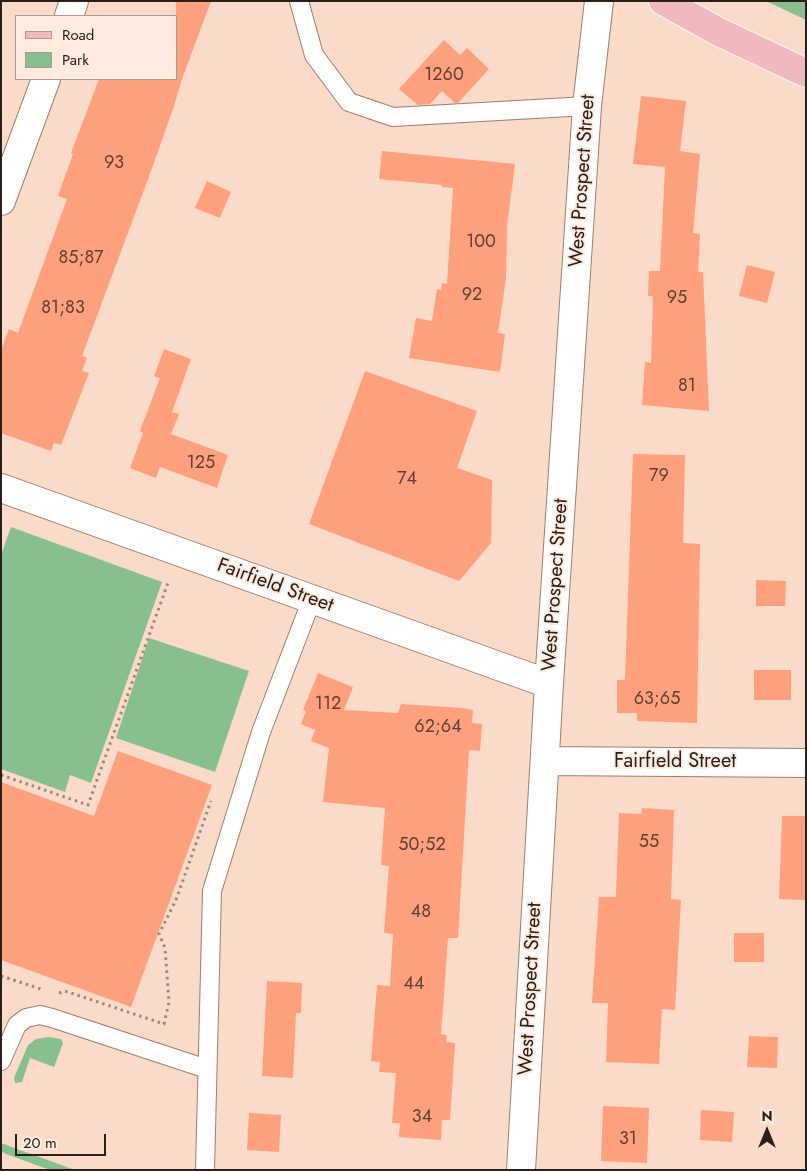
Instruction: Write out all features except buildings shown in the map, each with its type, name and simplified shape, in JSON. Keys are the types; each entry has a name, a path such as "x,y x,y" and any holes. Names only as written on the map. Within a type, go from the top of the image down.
{"main road":[{"path":"663,1 717,31 806,73"}],"street":[{"path":"69,15 74,1"},
{"name":"West Prospect Street","path":"521,1170 549,684 587,106 599,1"},
{"path":"1,201 46,80"},
{"name":"Fairfield Street","path":"1,488 549,684"},
{"name":"Fairfield Street","path":"545,762 806,763"}],"lane":[{"path":"298,1 314,55 349,102 393,117 587,106"},
{"path":"205,1170 212,890 261,732 312,599"},
{"path":"1,1061 18,1025 26,1018 40,1016 52,1018 208,1068"}],"path":[{"path":"1,775 88,805 170,577"},
{"path":"56,994 65,991 164,1024 169,1002 165,948 159,934 176,900 212,799"},
{"path":"1,976 46,991"}],"green space":[{"path":"766,1 806,1 806,20"},
{"path":"11,527 162,582 91,783 70,775 65,792 1,769 1,555"},
{"path":"149,638 249,671 215,772 116,738"},
{"path":"48,1037 61,1039 63,1043 54,1067 30,1058 22,1082 15,1083 14,1078 28,1045 36,1039"},
{"path":"1,1143 75,1170 50,1170 6,1154 1,1151"}]}
